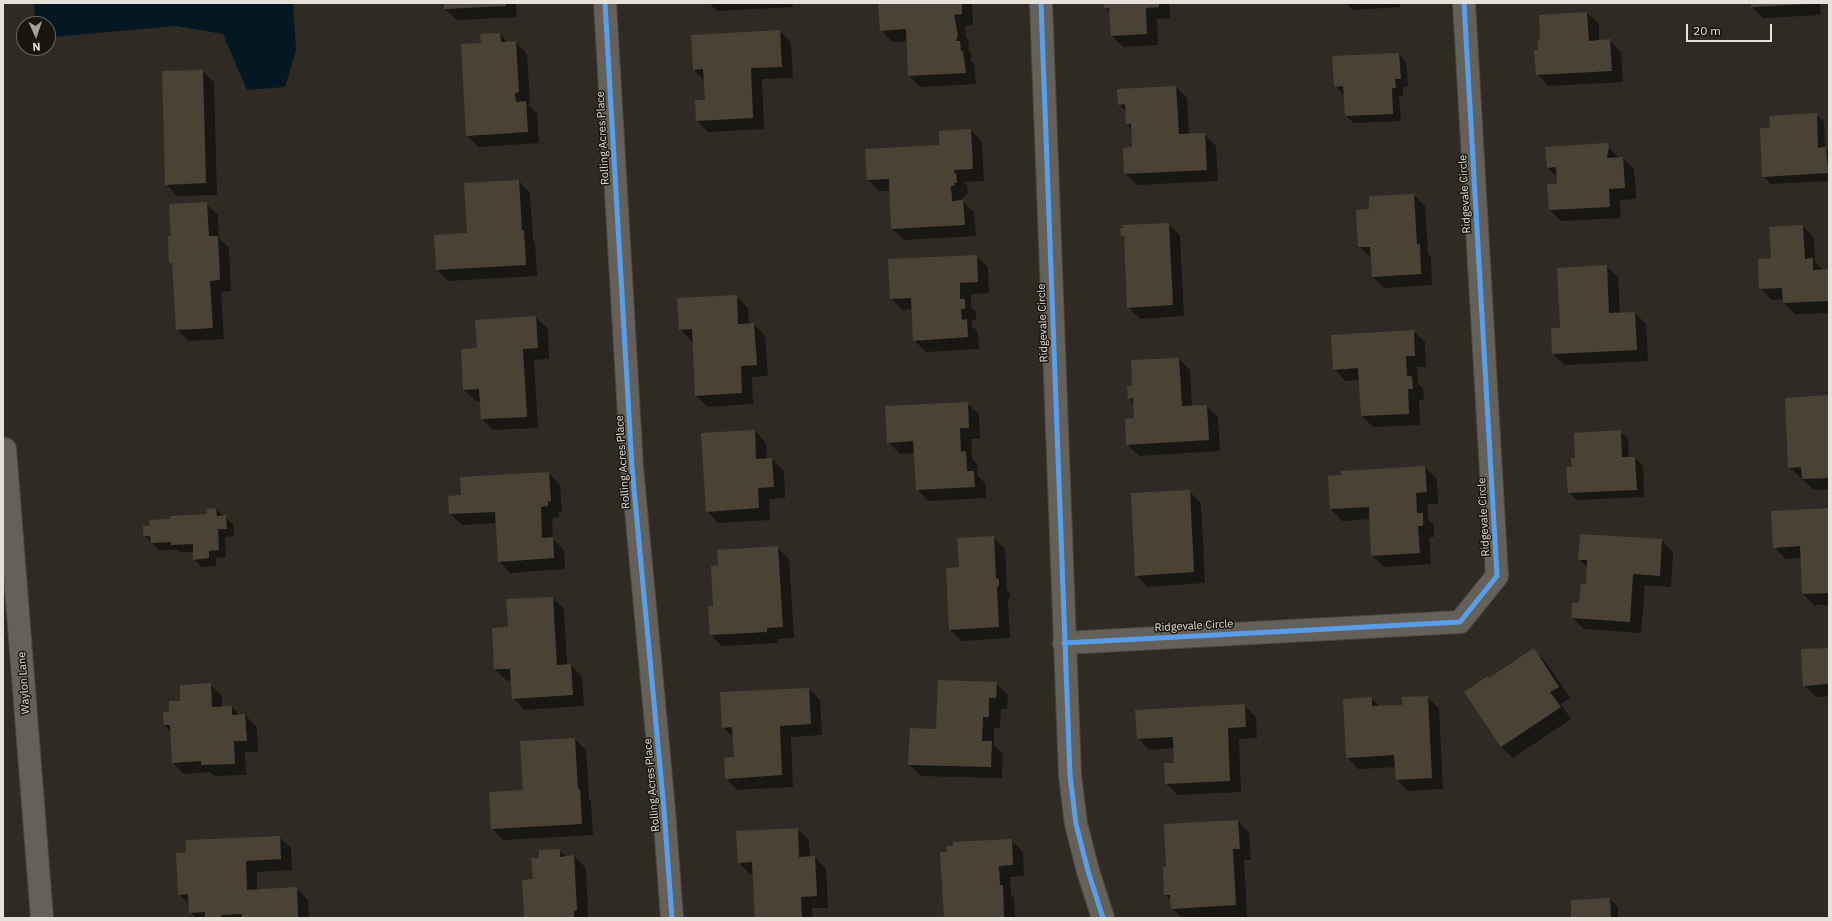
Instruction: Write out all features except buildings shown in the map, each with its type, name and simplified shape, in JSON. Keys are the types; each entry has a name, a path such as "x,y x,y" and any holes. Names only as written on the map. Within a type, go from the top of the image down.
{"street":[{"name":"Rolling Acres Place","path":"605,3 632,466 664,810 672,918"},
{"name":"Ridgevale Circle","path":"1041,3 1070,775 1076,824 1088,871 1103,918"},
{"name":"Ridgevale Circle","path":"1064,643 1460,622 1497,576 1464,3"},
{"name":"Waylon Lane","path":"5,449 42,918"}],"water":[{"path":"34,3 293,3 296,50 285,87 247,90 223,34 176,26 56,37 56,16 35,16"}],"cycle path":[{"path":"605,3 632,467 664,810 672,918"},
{"path":"1041,3 1070,775 1076,824 1088,871 1103,918"},
{"path":"1064,643 1460,622 1497,576 1464,3"}]}
